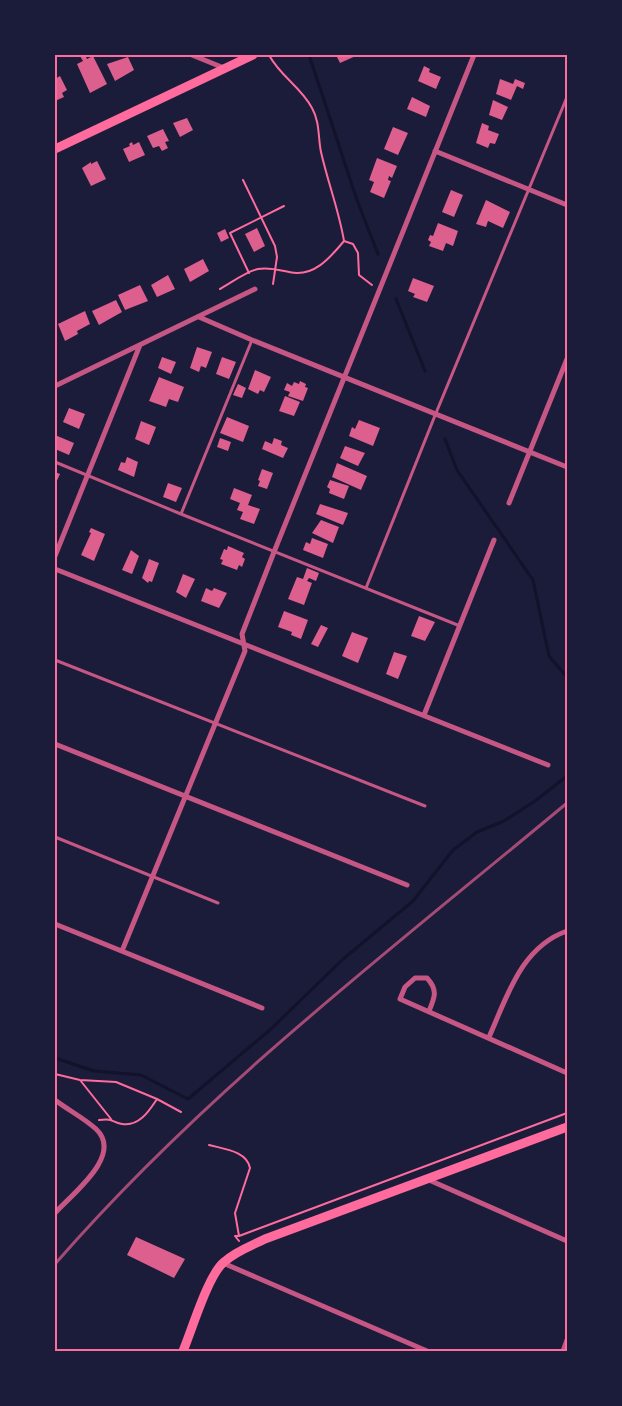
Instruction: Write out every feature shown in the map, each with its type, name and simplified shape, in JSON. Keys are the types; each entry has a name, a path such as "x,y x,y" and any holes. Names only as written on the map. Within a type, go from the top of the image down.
{"main road":[{"path":"55,149 253,55"},
{"path":"183,1351 212,1278 222,1263 235,1253 265,1240 430,1180 567,1127"}],"street":[{"path":"192,55 224,68"},
{"path":"122,951 245,651 242,634 274,551 474,55"},
{"path":"435,151 567,205"},
{"path":"55,386 255,289"},
{"path":"199,317 567,467"},
{"path":"55,556 140,346"},
{"path":"508,503 567,359"},
{"path":"424,716 494,540"},
{"path":"55,569 548,765"},
{"path":"55,744 407,885"},
{"path":"55,924 262,1008"},
{"path":"489,1037 520,968 535,950 547,940 567,930"},
{"path":"429,1011 435,996 435,988 427,978 415,978 405,987 400,999 567,1073"},
{"path":"55,1100 97,1130 102,1137 104,1155 95,1170 55,1212"},
{"path":"430,1180 567,1241"},
{"path":"222,1263 427,1351"},
{"path":"563,1351 567,1340"}],"lane":[{"path":"366,588 436,413 567,97"},
{"path":"180,514 252,340"},
{"path":"55,462 460,626"},
{"path":"55,660 426,806"},
{"path":"55,837 218,903"}],"path":[{"path":"220,289 257,269 276,268 303,274 334,254 344,241 338,207 327,174 313,109 305,97 277,69 269,55"},
{"path":"243,180 275,246 277,257 273,284"},
{"path":"249,274 230,232 284,206"},
{"path":"344,241 353,244 358,254 359,275 372,285"},
{"path":"55,1074 80,1080 116,1082 158,1099 181,1112"},
{"path":"80,1080 111,1119 121,1124 132,1124 144,1117 158,1099"},
{"path":"239,1236 567,1113"},
{"path":"84,1121 111,1119"},
{"path":"209,1145 244,1156 249,1161 250,1168 236,1213 239,1236 236,1236 242,1245"}],"building":[{"path":"85,55 87,59 93,56 107,84 90,93 77,64 83,61 80,56"},
{"path":"336,55 358,55 340,63"},
{"path":"128,57 134,70 115,81 107,64"},
{"path":"424,66 430,69 429,72 441,77 436,89 418,81"},
{"path":"60,76 67,90 62,93 64,97 55,101 55,79"},
{"path":"500,79 513,84 515,79 525,83 523,89 517,86 511,100 496,94"},
{"path":"412,97 430,106 426,117 407,109"},
{"path":"493,100 508,107 502,120 489,115"},
{"path":"187,118 193,130 180,137 173,123"},
{"path":"482,123 489,126 488,130 499,134 495,144 490,143 488,148 476,143"},
{"path":"393,127 408,133 398,155 384,149"},
{"path":"163,129 169,141 165,142 168,148 162,151 159,146 153,148 147,136"},
{"path":"132,142 133,145 139,142 145,155 129,162 123,149 130,146 129,144"},
{"path":"377,158 397,166 392,178 389,176 388,180 391,181 384,198 370,192 374,182 369,180"},
{"path":"97,161 106,179 91,186 82,168 91,162 91,164"},
{"path":"451,190 463,195 454,217 442,212"},
{"path":"486,200 510,212 503,228 488,221 486,227 476,224"},
{"path":"438,223 458,231 453,246 446,243 443,251 429,246 431,242 428,240 430,235 433,236"},
{"path":"257,228 265,246 254,252 245,234"},
{"path":"225,229 229,238 221,242 217,233"},
{"path":"203,259 209,271 190,282 184,269"},
{"path":"168,275 175,289 157,297 151,285"},
{"path":"413,278 434,286 427,302 413,297 415,294 408,291"},
{"path":"140,285 148,301 125,310 118,295"},
{"path":"116,300 122,312 99,325 92,311"},
{"path":"85,311 90,324 77,331 78,334 65,341 58,324"},
{"path":"197,347 212,352 206,368 201,366 199,372 190,368"},
{"path":"162,357 176,362 171,374 158,368"},
{"path":"222,357 236,362 229,379 216,374"},
{"path":"255,370 271,377 264,392 260,390 258,394 248,389"},
{"path":"159,377 184,387 178,402 169,399 166,407 149,401"},
{"path":"300,381 306,384 305,387 308,388 303,401 288,396 290,392 284,390 287,383 292,386 294,382 299,384"},
{"path":"238,384 246,388 242,398 233,395"},
{"path":"285,396 300,402 294,416 279,411"},
{"path":"69,408 85,414 79,429 63,422"},
{"path":"227,417 249,426 243,442 220,433"},
{"path":"359,420 380,428 373,446 349,436 352,427 355,429"},
{"path":"141,421 156,427 149,445 135,439"},
{"path":"55,435 74,443 69,455 55,449"},
{"path":"220,438 231,442 228,451 217,447"},
{"path":"274,438 282,441 281,445 288,448 283,458 262,449 265,441 272,444"},
{"path":"345,446 365,453 358,466 340,458"},
{"path":"127,457 138,462 134,477 118,470 121,462 125,463"},
{"path":"337,463 367,476 361,490 332,477"},
{"path":"262,469 273,473 267,489 258,486"},
{"path":"55,472 60,474 55,485"},
{"path":"330,480 349,486 344,499 329,493 330,489 327,487"},
{"path":"168,483 182,488 176,502 163,497"},
{"path":"234,488 252,495 248,505 260,509 254,524 240,519 243,512 237,510 240,503 230,499"},
{"path":"320,504 348,513 343,525 316,514"},
{"path":"321,520 339,527 333,543 312,533"},
{"path":"91,528 105,534 94,561 81,555 91,533 89,532"},
{"path":"312,538 328,544 323,558 303,550 306,542 310,544"},
{"path":"228,546 244,553 242,557 245,559 242,567 239,565 237,570 221,564 223,560 220,559 224,549 227,550"},
{"path":"131,550 139,556 132,574 122,570"},
{"path":"149,559 159,563 152,582 149,581 148,583 142,578"},
{"path":"307,568 319,573 316,581 309,578 307,581 312,583 304,605 288,599 297,577 303,579"},
{"path":"183,574 195,579 186,598 176,592"},
{"path":"206,588 212,591 214,588 227,593 219,608 201,601"},
{"path":"284,611 308,620 301,639 291,635 292,632 278,627"},
{"path":"419,616 435,622 425,641 411,636"},
{"path":"321,625 328,628 318,647 311,644"},
{"path":"352,632 368,638 358,663 342,656"},
{"path":"394,652 407,656 398,679 386,674"},
{"path":"136,1237 185,1259 174,1278 127,1255"}],"waterway":[{"path":"309,55 357,200 378,254"},
{"path":"396,299 425,371"},
{"path":"445,439 457,470 533,580 549,656 567,677"},
{"path":"55,1058 94,1071 141,1075 188,1099 271,1029 342,960 413,901 453,850 477,832 504,821 535,801 567,776"}],"railway":[{"path":"55,1264 113,1200 237,1080 367,968 567,803"}]}
